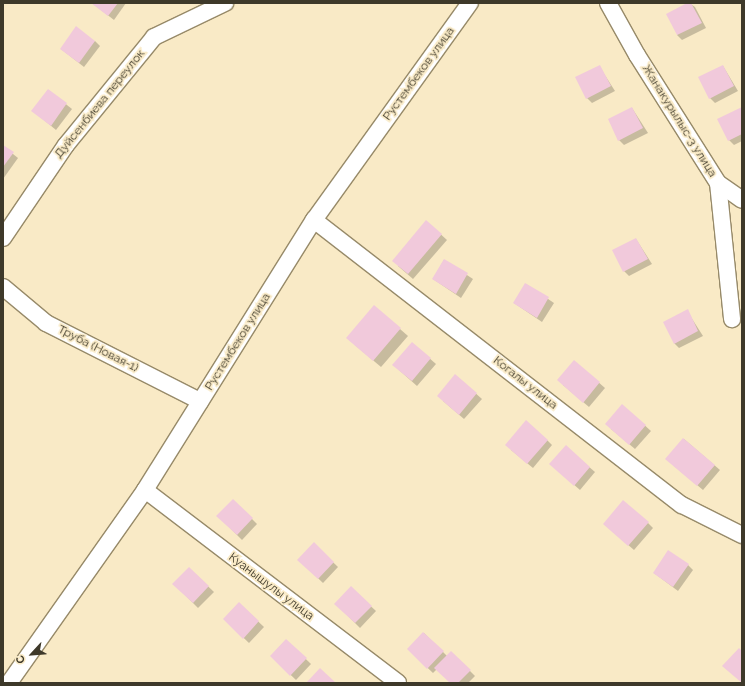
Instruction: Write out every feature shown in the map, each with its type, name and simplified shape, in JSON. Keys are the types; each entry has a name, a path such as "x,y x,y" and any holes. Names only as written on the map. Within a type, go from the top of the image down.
{"street":[{"name":"Дуйсенбиева переулок","path":"3,238 66,145 154,37 225,3"},
{"name":"Рустембеков улица","path":"9,683 145,490 314,220 470,3"},
{"name":"Жанакурылыс-3 улица","path":"608,3 637,55 718,183 732,319"},
{"path":"718,183 742,200"},
{"name":"Когалы улица","path":"314,220 682,505 742,535"},
{"name":"Труба (Новая-1)","path":"3,287 46,323 200,401"},
{"name":"Куанышулы улица","path":"145,490 398,683"}],"building":[{"path":"91,3 118,3 108,16"},
{"path":"687,3 691,3 702,23 677,35 666,14"},
{"path":"76,26 95,41 79,63 60,49"},
{"path":"600,65 611,86 586,99 575,77"},
{"path":"723,65 734,86 709,99 698,77"},
{"path":"48,89 67,103 51,126 31,111"},
{"path":"632,107 643,128 618,141 608,119"},
{"path":"742,107 742,134 728,141 717,119"},
{"path":"3,145 14,152 3,167"},
{"path":"426,220 442,234 408,274 392,261"},
{"path":"636,238 648,259 623,272 612,250"},
{"path":"444,259 468,273 456,294 432,279"},
{"path":"525,283 549,297 537,318 513,303"},
{"path":"374,305 401,328 373,361 346,338"},
{"path":"688,309 698,331 674,344 663,322"},
{"path":"412,342 431,358 412,381 392,365"},
{"path":"574,360 600,382 583,403 557,380"},
{"path":"455,374 477,393 459,415 437,396"},
{"path":"622,404 646,425 629,445 605,424"},
{"path":"526,420 548,440 527,464 505,445"},
{"path":"683,438 715,465 697,486 665,459"},
{"path":"566,445 590,467 574,486 549,464"},
{"path":"233,499 253,518 237,535 216,516"},
{"path":"623,500 649,522 628,546 603,524"},
{"path":"314,542 334,562 318,579 297,560"},
{"path":"668,550 689,564 673,587 653,573"},
{"path":"189,567 209,586 193,603 172,584"},
{"path":"351,586 372,606 355,623 334,604"},
{"path":"239,602 259,621 243,639 223,619"},
{"path":"423,632 444,651 427,669 407,649"},
{"path":"286,639 307,658 290,676 270,656"},
{"path":"739,648 742,651 742,683 722,666"},
{"path":"451,651 471,670 458,683 450,683 434,668"},
{"path":"320,668 336,683 306,683"}]}
